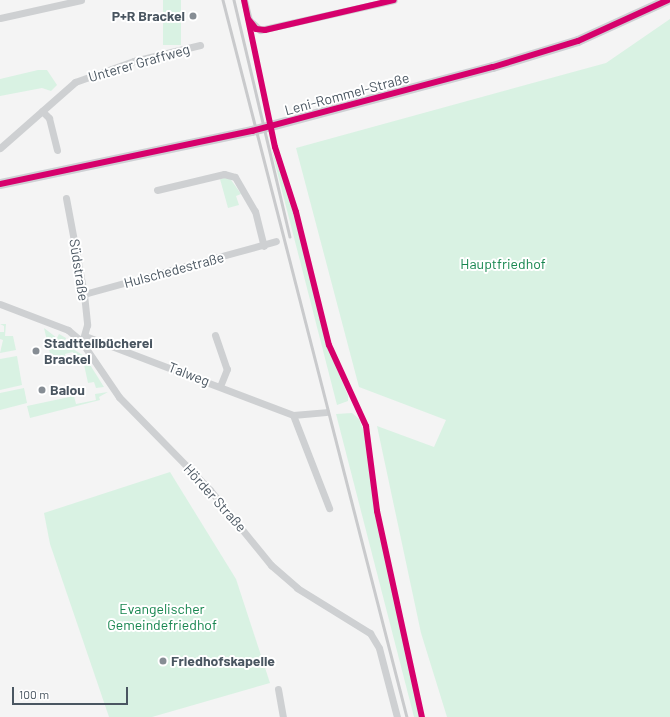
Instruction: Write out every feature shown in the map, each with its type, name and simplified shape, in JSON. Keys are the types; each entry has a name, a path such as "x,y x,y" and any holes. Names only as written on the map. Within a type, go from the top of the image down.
{"main road":[{"name":"Leni-Rommel-Straße","path":"0,184 252,131 486,69 578,42 668,0"}],"street":[{"path":"0,18 81,0"},
{"path":"244,0 249,20 256,29 265,30 394,0"},
{"name":"Unterer Graffweg","path":"0,148 67,87 92,75 200,45"},
{"path":"42,111 49,118 57,150"},
{"path":"157,190 224,174 235,177 255,211 264,246"},
{"name":"Südstraße","path":"66,198 84,294 83,338"},
{"name":"Hulschedestraße","path":"84,294 264,246 276,241"},
{"name":"Hörder Straße","path":"0,304 68,330 83,338 119,397 210,490 271,565 297,588 370,633 379,648 397,717"},
{"path":"215,335 227,368 220,386"},
{"name":"Talweg","path":"83,338 220,386 293,415 326,412"},
{"path":"293,415 329,508"},
{"path":"278,689 283,717"}],"green space":[{"path":"163,0 181,0 181,45 163,45"},
{"name":"Hauptfriedhof","path":"670,19 670,717 447,717 421,633 377,426 434,447 446,420 359,387 296,148 606,63"},
{"path":"38,70 47,70 57,85 51,91 42,88 0,96 0,79"},
{"path":"271,148 293,206 327,344 348,396 348,401 337,405"},
{"path":"229,177 241,194 236,196 239,205 228,208 220,179"},
{"path":"0,324 6,324 5,336 13,336 16,350 0,353 3,340 0,339 0,332 4,332 4,326"},
{"path":"44,328 57,338 59,334 66,338 64,343 84,356 74,358 73,352 65,354 66,359 52,362"},
{"path":"17,356 22,385 0,390 0,359"},
{"path":"83,360 87,360 104,387 96,388 94,382 88,383"},
{"path":"24,388 27,403 0,410 0,393"},
{"path":"108,392 99,397 100,400 30,418 27,406 74,396 76,404 96,400 95,394"},
{"path":"352,413 359,419 367,440 376,517 421,717 414,717 336,414"},
{"name":"Evangelischer Gemeindefriedhof","path":"170,472 236,579 270,683 152,717 109,717 50,544 44,513"}],"railway":[{"path":"223,0 407,717"},
{"path":"234,0 290,236"}],"cycle path":[{"path":"244,0 275,147 296,212 329,345 366,426 377,511 422,717"},
{"path":"249,20 256,29 265,30 394,0"},
{"path":"0,184 252,131 493,67 578,41 668,0"}],"place":[{"name":"P+R Brackel","path":"193,16"},
{"name":"Stadtteilbücherei Brackel","path":"36,351"},
{"name":"Balou","path":"42,390"},
{"name":"Friedhofskapelle","path":"163,661"}]}
